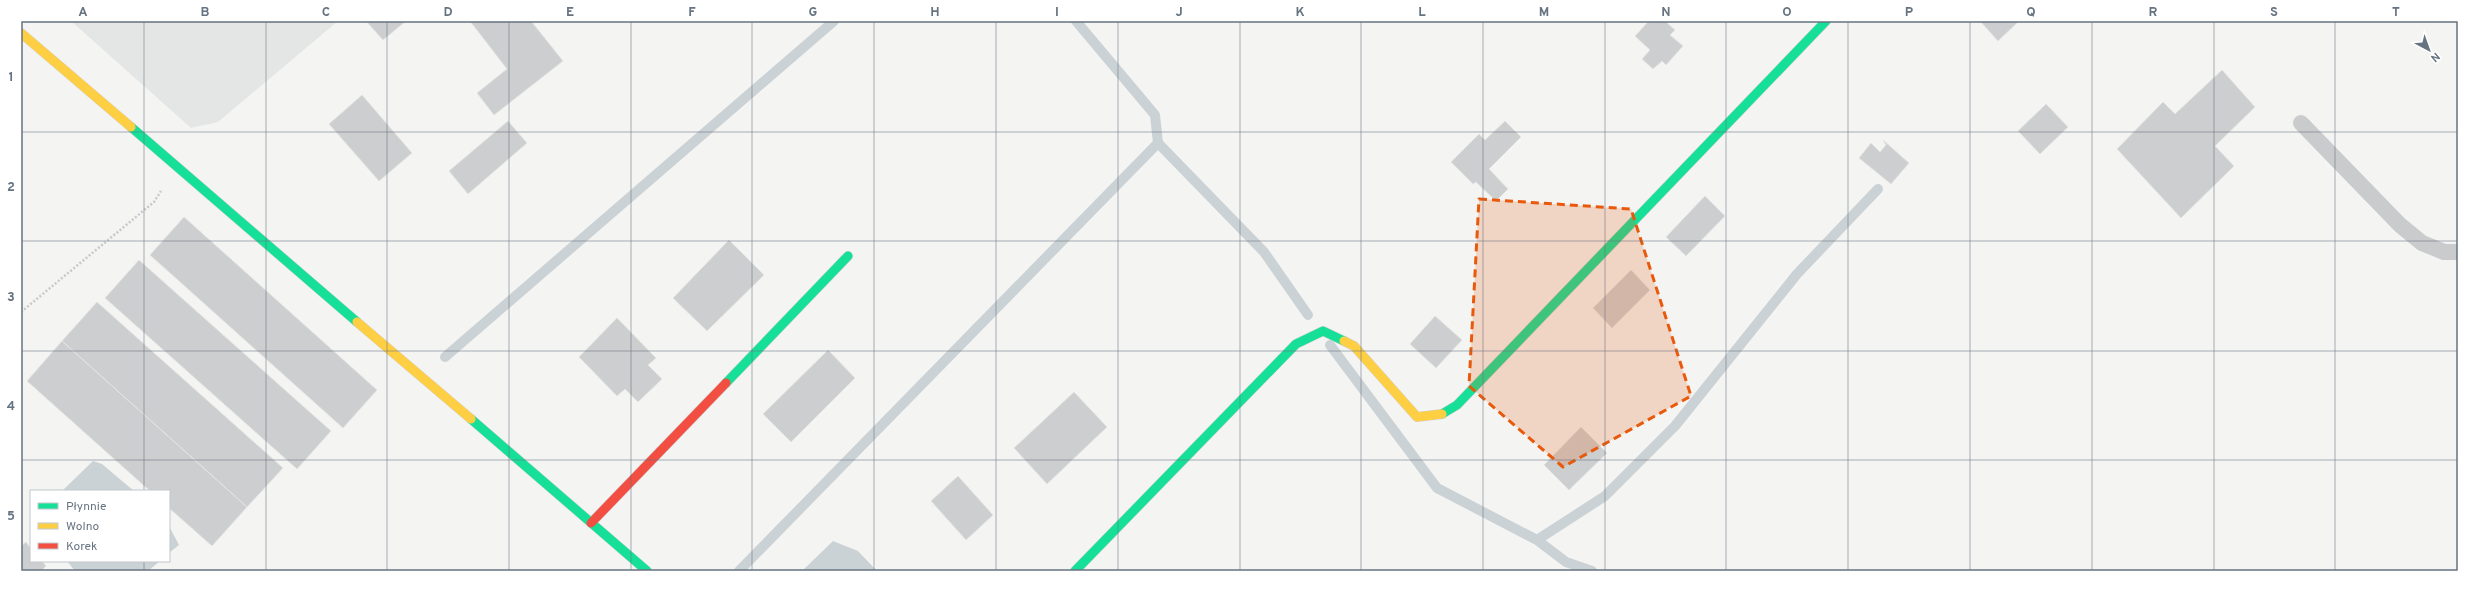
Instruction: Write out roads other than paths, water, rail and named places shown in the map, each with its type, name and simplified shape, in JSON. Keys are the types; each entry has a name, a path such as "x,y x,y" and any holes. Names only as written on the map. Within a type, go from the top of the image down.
{"street":[{"path":"1075,571 1296,344 1323,331 1354,346 1417,417 1441,415 1457,405 1826,21"},
{"path":"21,33 647,571"},
{"path":"591,523 848,256"}],"lane":[{"path":"2301,123 2400,225 2422,243 2444,252 2458,252"}],"waterway":[{"path":"445,357 834,21"},
{"path":"739,571 1158,143 1155,115 1076,21"},
{"path":"1158,143 1264,252 1308,315"},
{"path":"1330,345 1437,488 1537,540 1605,496 1675,426 1797,274 1878,189"},
{"path":"1537,540 1566,562 1592,571"}]}
